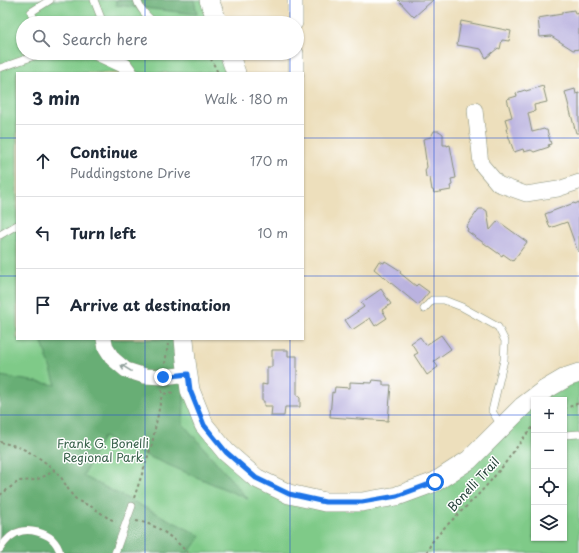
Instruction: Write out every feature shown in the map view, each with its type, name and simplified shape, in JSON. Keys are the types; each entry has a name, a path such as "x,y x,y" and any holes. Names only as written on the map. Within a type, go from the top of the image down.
{"street":[{"path":"209,0 215,16"},
{"path":"295,0 295,16"},
{"path":"114,60 124,64"},
{"path":"231,60 236,72"},
{"path":"296,60 296,72"},
{"path":"475,110 481,164 498,184 526,194 558,189 579,182"},
{"path":"104,340 106,348 114,359 126,370 145,376 163,377 188,374"},
{"path":"184,340 190,390 204,425 226,452 256,478 289,494 325,502 362,502 397,496 435,482 469,460 523,406 543,391 567,377 579,373"}],"lane":[{"path":"33,16 31,12 50,0"},
{"path":"90,0 99,16"},
{"path":"94,0 100,16"},
{"path":"137,0 138,4 147,16"},
{"path":"0,68 23,60"},
{"path":"0,235 16,226"},
{"path":"424,309 432,300 444,300 462,307 498,327 505,341 504,360 492,411 502,427"},
{"path":"567,435 579,434"},
{"path":"115,553 132,506"},
{"path":"0,549 6,540 13,535 21,531 31,530 42,533 52,539 58,547 60,553"}],"path":[{"path":"212,60 218,72"},
{"path":"163,377 168,340"},
{"path":"132,506 152,444 162,394"},
{"path":"567,408 579,402"},
{"name":"Bonelli Trail","path":"426,553 432,542 488,484 531,430"},
{"path":"0,442 20,448 41,459 55,470 36,480 19,481 0,496"}],"green space":[{"name":"Frank G. Bonelli Regional Park","path":"0,0 209,0 215,16 16,16 16,60 231,60 236,72 16,72 16,340 184,340 190,390 204,425 226,452 256,479 289,494 325,502 362,502 397,496 435,482 469,460 523,406 531,400 531,541 567,541 567,397 535,397 567,377 579,373 579,553 0,553"},
{"path":"116,0 194,0 197,14 116,5"},
{"path":"41,340 187,340 183,424 248,499 103,437 83,476 201,536 188,553 0,553 0,376 56,385"}],"building":[{"path":"398,0 433,0 414,17"},
{"path":"574,10 575,14 579,13 579,49 573,50 551,36 540,37 538,18 562,14 562,12"},
{"path":"461,21 511,31 509,41 502,40 500,49 498,48 486,58 481,49 457,45"},
{"path":"543,86 547,102 534,105 535,111 528,113 532,132 544,129 547,130 551,144 548,145 549,147 534,152 531,150 524,152 523,149 514,152 506,129 508,129 505,119 512,117 507,99 517,96 516,93"},
{"path":"575,89 576,94 579,93 579,133 576,133 565,92"},
{"path":"434,131 439,131 443,134 443,145 450,145 456,178 451,179 451,190 434,193 430,178 426,177 425,170 427,167 423,139 431,137"},
{"path":"579,202 578,252 567,222 550,228 545,214"},
{"path":"479,209 484,209 487,211 490,230 498,221 527,242 513,261 503,254 502,256 467,231 468,229 466,227"},
{"path":"379,261 384,263 385,261 401,271 400,273 416,286 418,284 429,292 418,305 374,269"},
{"path":"381,289 391,304 382,310 387,318 375,326 370,318 352,330 345,320 364,307 361,303"},
{"path":"441,335 451,349 434,361 438,367 427,375 414,355 418,353 411,343 420,337 426,345"},
{"path":"272,350 288,350 288,356 297,356 297,396 300,398 300,407 285,407 284,416 271,416 272,406 264,406 264,401 262,401 262,384 267,385 267,367 272,367"},
{"path":"373,380 383,381 383,385 391,385 388,421 330,417 332,392 334,393 335,387 350,388 350,382 372,383"}],"route":[{"path":"163,377 188,374 190,390 204,425 226,452 256,478 289,494 325,502 362,502 397,496 435,482"}]}
